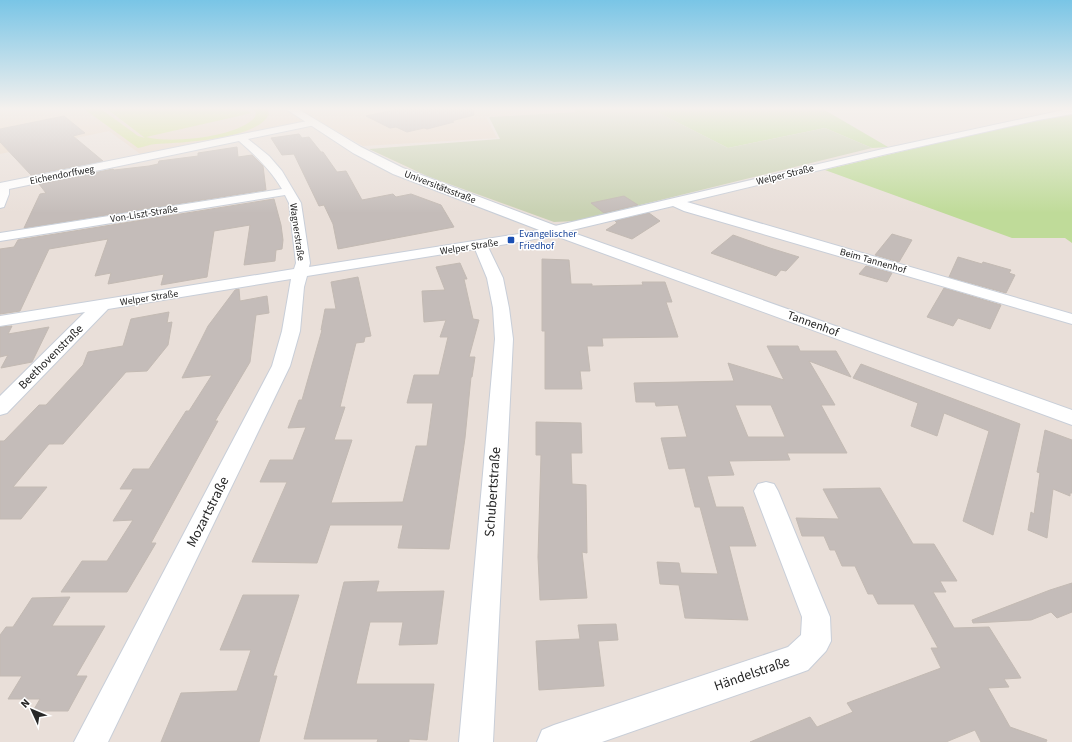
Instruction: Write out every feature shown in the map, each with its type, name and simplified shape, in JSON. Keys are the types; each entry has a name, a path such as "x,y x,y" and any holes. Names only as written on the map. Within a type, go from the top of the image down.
{"street":[{"name":"Eichendorffweg","path":"2,186 213,144"},
{"name":"Wagnerstraße","path":"248,144 265,158 278,173 295,203 303,263 300,274"},
{"name":"Universitätsstraße","path":"346,144 398,171 553,230"},
{"name":"Welper Straße","path":"0,321 525,237 921,144"},
{"path":"0,204 3,194 2,186"},
{"name":"Von-Liszt-Straße","path":"0,237 289,191"},
{"name":"Beim Tannenhof","path":"675,202 697,210 1072,319"},
{"name":"Tannenhof","path":"553,230 1072,418"},
{"name":"Schubertstraße","path":"476,742 504,339 501,308 495,278 480,245"},
{"name":"Mozartstraße","path":"91,742 281,366 291,331 296,287 300,274"},
{"name":"Beethovenstraße","path":"0,408 102,305"},
{"name":"Händelstraße","path":"554,742 797,659 816,641 816,617 766,491"}],"shaded area":[{"path":"0,144 49,144 0,154"},
{"path":"126,144 203,144 143,156"},
{"path":"359,144 403,144 363,146"}],"green space":[{"path":"132,144 159,144 154,144 138,148"},
{"path":"439,144 719,144 728,148 749,144 862,144 872,148 575,221 554,222 427,176 369,149"},
{"path":"719,144 749,144 728,148"},
{"path":"862,144 882,144 888,147 872,148"},
{"path":"935,144 1072,144 1072,243 1065,238 1012,238 825,170"}],"building":[{"path":"2,144 82,144 103,161 31,175"},
{"path":"275,144 314,144 321,152 323,152 337,172 346,171 362,200 393,194 396,197 411,194 441,205 454,227 338,249 333,224 324,205 319,206 294,154 282,155"},
{"path":"237,147 238,157 252,155 263,166 266,190 24,228 40,194 46,193 39,184 113,169 149,166 158,164 159,161 198,156 198,153"},
{"path":"624,196 638,205 604,213 591,203"},
{"path":"274,199 281,225 283,240 282,249 276,250 275,261 244,265 250,225 214,231 207,277 161,285 164,274 108,284 111,273 95,276 108,239 49,249 20,311 0,314 0,249 14,247 18,240"},
{"path":"649,213 660,221 632,239 606,230 617,223 615,221"},
{"path":"892,234 912,240 899,262 875,255"},
{"path":"733,235 799,257 786,271 781,270 776,276 711,253"},
{"path":"958,257 1011,270 1009,273 1015,275 1006,293 949,277"},
{"path":"542,259 569,260 571,284 592,284 592,286 643,285 642,282 665,282 672,302 666,302 678,337 602,338 603,346 587,346 590,371 580,371 582,389 545,389 545,331 542,331"},
{"path":"460,263 467,279 464,279 473,319 479,320 469,357 475,357 471,377 465,438 449,549 398,548 403,525 330,525 317,563 252,562 287,482 260,482 270,460 293,460 306,427 288,428 299,400 302,400 322,330 325,309 336,309 331,282 358,277 371,336 365,337 364,342 356,343 340,407 345,407 334,440 352,440 331,503 403,502 416,446 427,446 433,403 407,403 414,375 439,375 448,337 440,337 446,320 424,322 422,291 445,290 436,267"},
{"path":"866,266 892,273 887,282 859,274"},
{"path":"944,288 1001,305 990,329 958,318 953,326 927,317"},
{"path":"239,289 240,301 267,296 269,313 256,315 250,362 215,421 218,421 151,543 156,543 127,592 61,592 82,561 107,561 133,520 113,521 133,489 120,489 133,469 149,469 186,411 189,411 212,375 182,378 208,326 235,290"},
{"path":"169,312 167,323 172,322 168,345 147,371 126,372 63,444 49,444 13,487 47,487 21,519 0,519 0,441 4,441 39,405 46,405 83,365 88,352 123,346 131,319"},
{"path":"12,326 8,334 49,327 32,362 1,368 8,355 0,357 0,327"},
{"path":"767,346 798,346 800,351 836,351 851,377 809,361 835,405 821,405 847,453 787,453 790,460 729,461 734,475 707,476 716,507 743,507 756,546 729,546 748,620 685,618 679,585 660,584 657,562 679,563 681,573 718,574 700,507 695,507 685,468 669,469 661,438 687,437 678,405 656,406 655,402 636,402 634,383 734,381 728,363 784,380","holes":["735,405 771,405 785,437 748,437"]},
{"path":"861,364 1020,424 993,535 963,521 989,431 944,413 937,436 911,426 918,403 853,378"},
{"path":"536,422 581,423 582,453 571,453 572,484 586,485 587,553 582,552 587,598 540,600 538,557 541,455 536,455"},
{"path":"1045,430 1072,440 1072,493 1070,493 1070,496 1053,489 1047,538 1028,530 1031,512 1034,514 1040,473 1037,472"},
{"path":"880,488 913,544 934,544 957,581 940,581 946,592 933,592 954,628 989,627 1021,678 1004,679 1009,687 988,688 1010,727 1047,740 1046,742 981,742 975,730 946,742 750,742 810,717 817,727 853,712 847,703 941,668 931,648 938,648 914,604 878,604 873,594 868,594 855,566 842,566 835,550 830,550 824,536 802,536 796,518 839,519 823,489"},
{"path":"379,581 376,592 444,591 437,644 399,645 403,622 370,622 356,684 434,684 427,740 409,739 409,742 377,742 378,739 304,739 344,582"},
{"path":"1072,583 1072,612 1057,618 1051,612 1031,620 973,623 972,620"},
{"path":"243,595 299,595 273,676 277,676 259,742 161,742 181,693 237,691 251,650 220,650"},
{"path":"70,597 52,626 105,626 76,676 87,676 68,711 33,711 40,699 8,699 22,676 0,676 0,635 6,627 13,627 32,598"},
{"path":"616,624 618,640 598,641 604,686 539,690 536,641 580,639 578,625"}],"place":[{"name":"Evangelischer Friedhof","path":"511,240"}]}
